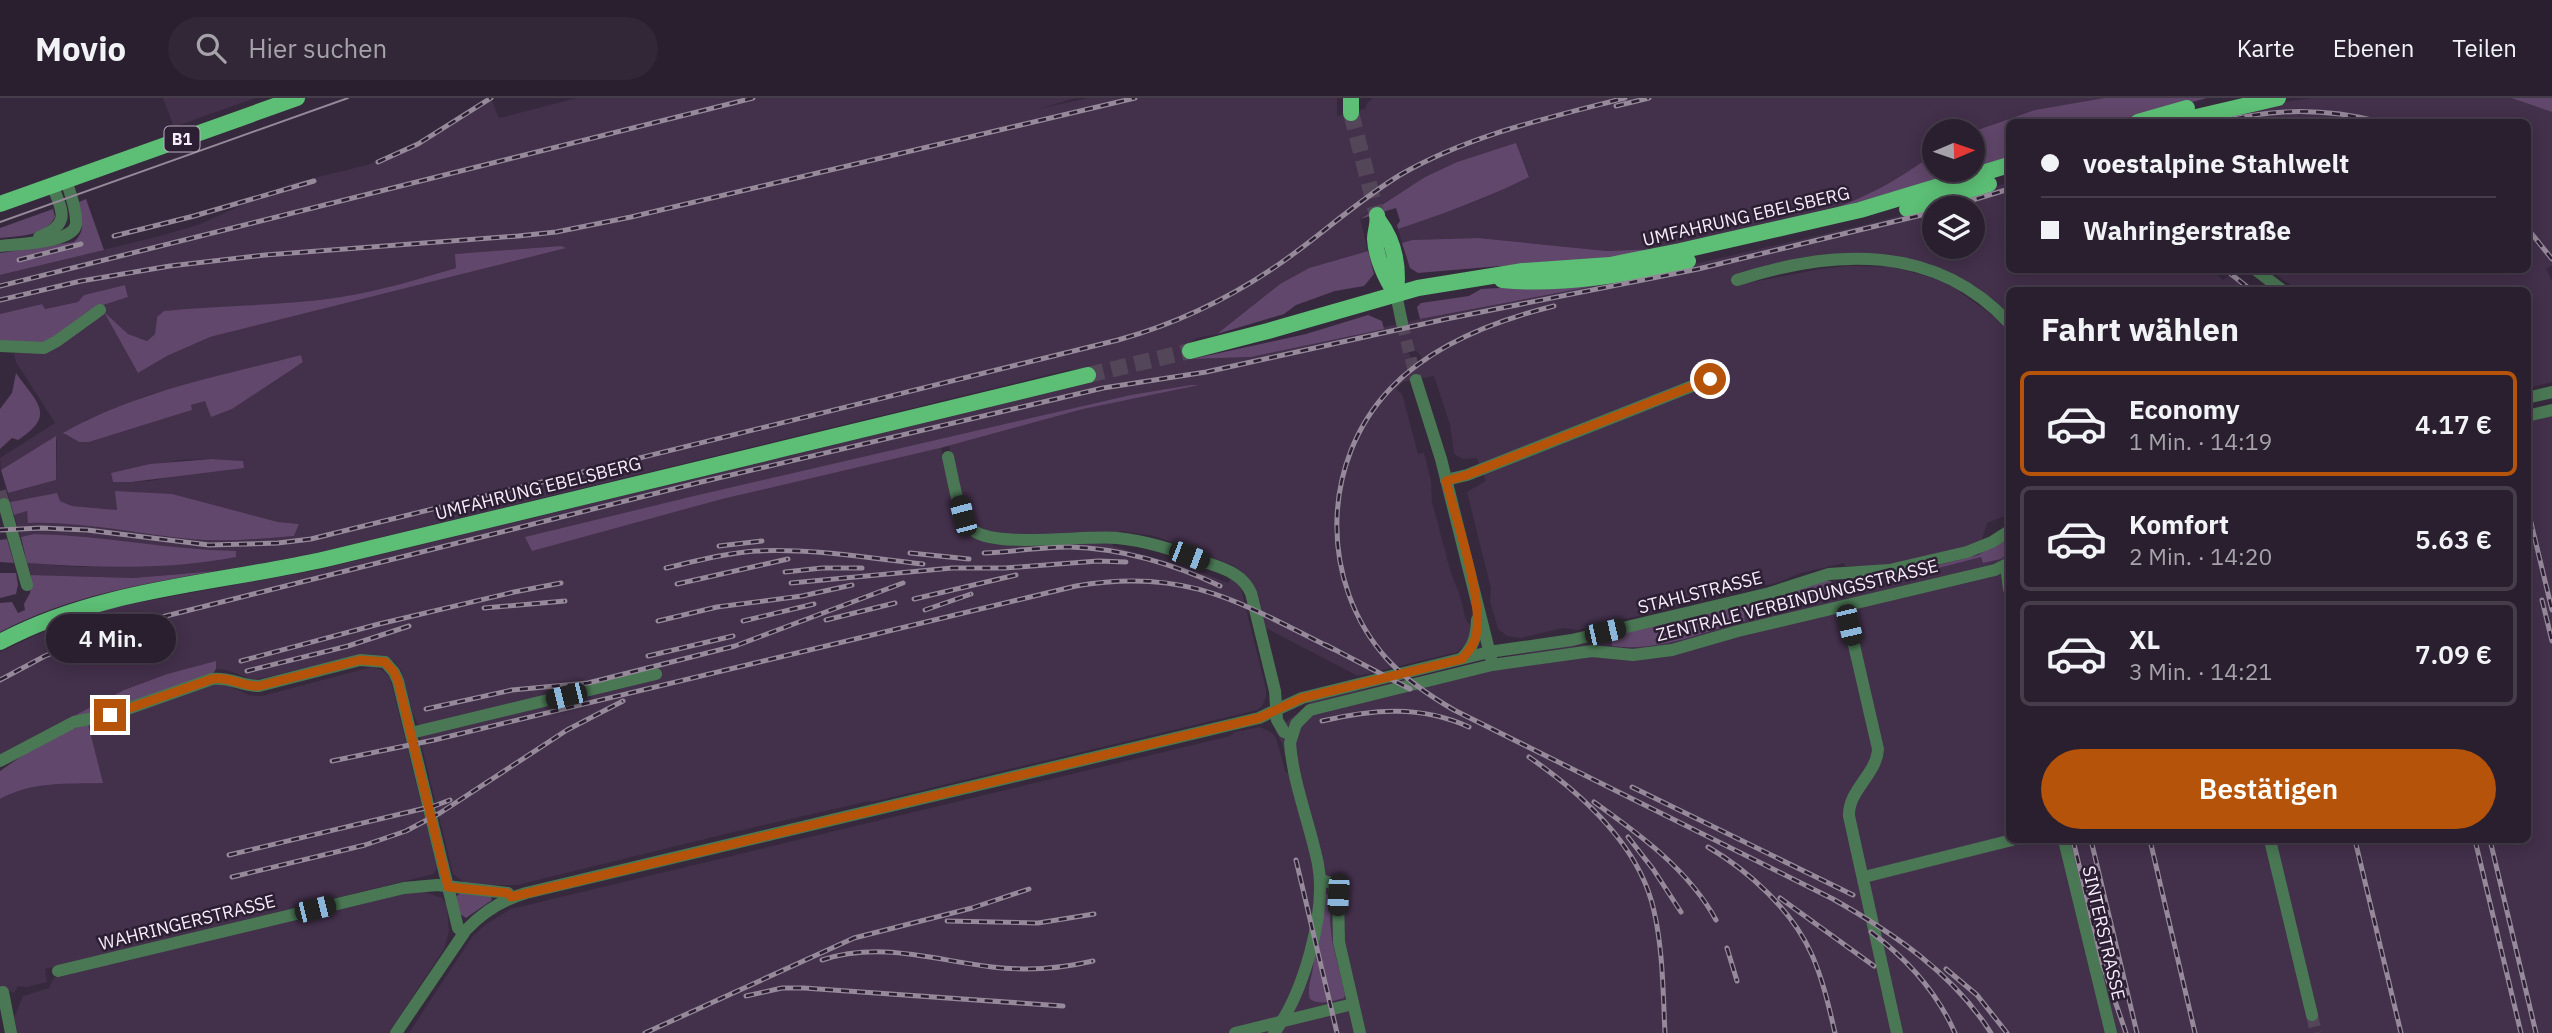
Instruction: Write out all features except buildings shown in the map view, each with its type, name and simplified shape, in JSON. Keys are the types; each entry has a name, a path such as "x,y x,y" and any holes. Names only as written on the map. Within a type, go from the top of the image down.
{"main road":[{"name":"B1","path":"0,204 298,98"},
{"path":"2149,119 2227,98"},
{"path":"2188,119 2278,98"},
{"name":"UMFAHRUNG EBELSBERG","path":"1190,351 1396,293 1523,271 1610,265 1680,251 1860,210 2006,166"},
{"name":"UMFAHRUNG EBELSBERG","path":"1485,278 1523,282 1613,275 1650,269 1863,221 2006,178"},
{"path":"1378,218 1375,239 1385,276 1396,293"},
{"name":"UMFAHRUNG EBELSBERG","path":"0,642 57,615 110,599 324,559 1087,375"}],"street":[{"path":"0,246 67,236 74,229 75,216 59,183"},
{"path":"1737,280 1819,262 1870,258 1893,260 1937,272 1958,282 1978,294 2006,320"},
{"path":"2260,273 2278,287"},
{"path":"1396,293 1402,323"},
{"path":"0,346 44,348 100,310"},
{"path":"1446,481 1710,379"},
{"path":"1416,380 1446,481 1492,665"},
{"path":"2531,397 2552,392"},
{"path":"2531,415 2552,410"},
{"path":"947,457 963,516 974,531 982,535 1018,539 1090,537 1139,541 1189,556 1243,579 1251,593 1275,691 1279,726 1291,735 1291,754 1320,880 1309,955 1296,994 1274,1033"},
{"path":"4,504 27,585"},
{"name":"STAHLSTRASSE","path":"396,1033 463,933 485,912 511,897 1259,718 1302,698 1489,652 1572,640 1766,594 1829,574 1880,572 1908,566 1981,547 2006,533"},
{"name":"ZENTRALE VERBINDUNGSSTRASSE","path":"1291,735 1302,716 1318,707 1492,665 1592,651 1656,654 2006,566"},
{"path":"1462,659 1475,640 1478,606"},
{"path":"1845,606 1878,749 1876,760 1849,808 1897,1033"},
{"path":"0,761 65,726 118,712 212,679 229,678 259,686 369,660 385,662 394,672 458,928 463,933"},
{"path":"411,733 656,674"},
{"path":"1864,877 2006,842"},
{"name":"SINTERSTRASSE","path":"2065,843 2111,1033"},
{"path":"2271,843 2312,1015"},
{"path":"1320,880 1332,883 1337,890 1337,931 1360,1033"},
{"name":"WAHRINGERSTRASSE","path":"58,971 379,893 422,886 508,893 511,897"},
{"path":"4,992 11,1033"},
{"path":"1235,1033 1353,1004"}],"shaded area":[{"path":"163,98 255,98 174,127"},
{"path":"487,98 491,98 499,118 577,98 1076,98 1038,109 1088,98 1337,98 1337,116 1365,109 1373,98 2104,98 2035,110 1985,127 1985,119 1922,119 1922,163 1907,175 1853,202 1827,211 1658,249 1607,251 1478,238 1412,240 1402,243 1398,229 1482,199 1529,177 1516,144 1457,162 1425,177 1360,218 1368,251 1309,268 1280,284 1217,334 1197,338 1189,343 1193,359 1251,357 1420,319 1621,281 1922,210 1922,259 1985,259 1985,196 1965,196 2006,183 2006,273 2216,273 2223,280 2232,273 2249,287 2006,287 2006,313 1975,286 1951,273 1926,263 1885,255 1839,255 1748,283 1820,269 1848,266 1892,267 1933,278 1953,287 1992,315 2006,329 2006,515 1987,523 1981,542 1957,549 1874,567 1845,566 1844,563 1801,573 1779,582 1579,630 1563,628 1521,638 1507,636 1498,629 1490,601 1491,589 1467,492 1486,481 1477,458 1463,459 1454,454 1450,425 1434,376 1403,382 1396,389 1402,394 1418,454 1424,453 1431,481 1432,502 1451,573 1466,620 1471,627 1467,643 1457,652 1358,676 1264,627 1247,577 1241,571 1181,545 1154,536 1122,531 1109,534 1025,535 977,528 967,516 949,446 941,448 960,522 972,535 1111,542 1113,546 1187,567 1228,583 1231,578 1240,585 1266,689 1262,706 1257,710 517,885 477,885 465,883 453,874 419,726 401,670 394,661 386,657 362,655 254,680 216,669 216,662 167,674 124,690 0,756 0,652 62,623 97,611 317,570 1089,383 1086,369 1068,370 316,553 216,571 133,578 31,575 27,563 78,567 179,564 236,557 236,552 52,535 34,534 21,537 14,515 27,511 29,523 72,523 194,539 250,540 294,536 299,524 250,515 117,510 72,506 60,501 24,499 10,502 8,493 56,480 57,441 55,437 1,470 0,458 55,423 16,362 14,354 100,306 128,296 125,285 84,295 78,302 45,309 42,304 0,314 0,275 198,225 289,184 367,165 414,145","holes":["561,246 564,248 210,337 167,356 138,373 106,315 128,334 147,341 155,334 157,317 165,311 338,298 372,292 456,268 456,254","1403,342 1410,344 1426,362 1417,368","301,355 303,362 284,373 191,405 192,410 89,442 79,442 65,435 86,420 148,395","181,460 243,461 151,481 114,482 125,470"]},
{"path":"2104,98 2207,98 2130,119 2009,119 2035,110"},
{"path":"2310,98 2511,98 2552,112 2552,266 2546,268 2552,281 2552,382 2531,387 2531,287 2294,287 2273,273 2531,273 2531,119 2205,119 2259,106"},
{"path":"2511,98 2552,98 2552,112"},
{"path":"2006,120 2006,160 1985,166 1985,127"},
{"path":"1516,143 1529,177 1465,205 1398,229 1400,221 1396,208 1360,219 1425,177 1457,162"},
{"path":"1922,162 1922,182 1928,182 1827,211 1856,200"},
{"path":"86,199 104,250 0,275 0,253 74,242 82,228 77,203"},
{"path":"53,209 55,217 45,228 31,234 0,238 0,228"},
{"path":"1478,238 1607,251 1658,249 1576,263 1418,273 1410,268 1402,243 1412,240"},
{"path":"561,246 566,248 210,337 167,356 138,373 104,312 128,334 147,341 155,334 157,317 164,311 341,297 456,268 455,254"},
{"path":"1368,251 1374,274 1364,286 1335,291 1296,305 1284,314 1217,334 1280,284 1309,268"},
{"path":"1621,281 1420,319 1417,307 1421,303 1469,296 1481,289"},
{"path":"125,285 128,297 100,306 46,344 0,341 0,314 42,304 45,309 78,302 84,295"},
{"path":"1368,315 1382,321 1384,329 1251,357 1192,359 1306,334"},
{"path":"301,355 303,362 232,409 211,417 205,401 191,405 192,410 89,442 79,442 63,433 91,418 149,395"},
{"path":"16,373 40,408 40,416 30,431 18,440 12,438 0,449 0,409 12,393"},
{"path":"1199,385 1083,409 940,448 722,499 532,551 525,537 1131,395"},
{"path":"2552,404 2552,1033 409,1033 472,937 485,925 511,909 1260,727 1276,738 1286,773 1289,772 1282,743 1275,731 1311,702 1491,659 1658,631 1910,574 2006,548 2006,843 2531,843 2531,409"},
{"path":"56,436 56,480 8,493 1,470"},
{"path":"212,459 243,461 244,468 131,482 113,482 111,473 150,464"},
{"path":"115,491 172,494 278,522 299,524 294,536 230,540 191,539 89,526 28,523 27,511 14,515 10,502 57,493 60,501 72,506 117,510"},
{"path":"34,534 236,551 236,557 132,567 27,563 21,537"},
{"path":"7,539 14,563 0,562 0,540"},
{"path":"2006,539 2006,555 2001,559 1983,563 1981,557 1915,574 1915,571 1978,555"},
{"path":"216,571 79,600 0,632 0,603 12,602 18,613 25,610 31,575 133,578"},
{"path":"0,573 16,573 16,594 0,598"},
{"path":"1831,581 1832,584 1868,584 1744,614 1745,621 1663,644 1612,646 1612,636"},
{"path":"216,661 216,669 212,675 133,703 66,720 124,690 167,674"},
{"path":"372,667 389,676 392,686 437,867 434,874 45,969 47,982 27,987 18,986 14,993 0,987 0,799 14,791 32,786 88,724 205,685 225,684 249,695 262,696"},
{"path":"88,724 103,783 37,786 0,799 0,771 51,736"},
{"path":"425,892 442,898 447,906 449,931 444,949 389,1033 18,1033 14,1018 23,996 49,988 54,978 60,975 404,893"},
{"path":"460,893 491,897 492,900 466,918 460,914 456,897"},
{"path":"1332,894 1332,940 1345,995 1344,998 1322,1003 1310,999 1309,988 1325,895"}],"tunnel":[{"path":"1351,113 1377,215"},
{"path":"1402,323 1416,380"},
{"path":"1088,375 1190,351"},
{"path":"0,491 4,504"},
{"path":"2312,1015 2316,1033"}],"tram line":[{"path":"0,222 348,98"}],"railway":[{"path":"378,162 418,144 491,98"},
{"path":"0,286 753,98"},
{"path":"0,300 81,281 170,266 265,255 556,232 631,217 1135,98"},
{"path":"0,530 87,530 209,545 311,539 1118,340 1163,326 1246,286 1385,185 1426,161 1481,138 1625,98"},
{"path":"1616,106 1649,98"},
{"path":"2233,119 2280,112 2320,112 2368,119"},
{"path":"114,236 314,181"},
{"path":"1985,196 2006,190"},
{"path":"0,680 45,656 114,629 701,482 1103,388 1206,372 1446,319 1698,269 1922,215"},
{"path":"2531,233 2552,259"},
{"path":"19,260 81,244"},
{"path":"2230,273 2247,287"},
{"path":"1554,306 1466,336 1426,359 1391,388 1368,418 1351,451 1341,486 1337,523 1340,559 1349,595 1365,629 1402,674 1454,710 1833,899 1878,926 1940,973 1976,1011 1991,1033"},
{"path":"2531,523 2552,610"},
{"path":"719,546 762,541"},
{"path":"984,553 1058,547 1108,550 1165,564 1220,586"},
{"path":"666,568 734,554 777,550 923,564"},
{"path":"910,553 969,559"},
{"path":"677,584 788,559"},
{"path":"791,583 952,568 1126,562"},
{"path":"785,572 862,568"},
{"path":"914,599 1016,575"},
{"path":"332,761 434,740 1076,586 1115,581 1181,585 1210,593 1239,603 1333,649"},
{"path":"241,661 379,624 561,583"},
{"path":"426,709 512,690 588,683 735,646 903,583"},
{"path":"658,621 717,607 802,596 852,585"},
{"path":"925,610 971,594"},
{"path":"2542,600 2552,641"},
{"path":"484,608 565,601"},
{"path":"826,620 895,603"},
{"path":"743,621 814,604"},
{"path":"247,671 348,646 409,626"},
{"path":"648,656 733,636"},
{"path":"1326,645 1410,689"},
{"path":"232,877 365,845 406,831 440,813 567,730 623,701"},
{"path":"1322,721 1397,711 1433,715 1469,727"},
{"path":"1529,757 1588,804 1606,823 1622,843 1647,887 1659,941 1665,1033"},
{"path":"1632,787 1853,895"},
{"path":"229,855 450,800"},
{"path":"1594,802 1662,854 1692,885 1716,920"},
{"path":"1628,837 1681,912"},
{"path":"2074,843 2103,966 2126,1033"},
{"path":"2092,843 2137,1033"},
{"path":"2151,843 2195,1033"},
{"path":"2356,843 2401,1033"},
{"path":"2476,843 2521,1033"},
{"path":"2491,843 2536,1033"},
{"path":"1708,847 1754,880 1793,923 1816,964 1835,1033"},
{"path":"1296,860 1337,1033"},
{"path":"645,1033 854,938 972,908 1029,889"},
{"path":"1780,898 1874,966"},
{"path":"947,921 1038,923 1094,914"},
{"path":"1871,932 1897,953 1920,977 1955,1033"},
{"path":"1727,948 1737,981"},
{"path":"822,960 865,952 886,952 1017,969 1068,966 1093,961"},
{"path":"1946,969 1977,995 2007,1033"},
{"path":"746,996 782,988 804,988 1063,1006"}],"route":[{"path":"110,715 212,679 229,678 259,686 360,660 385,662 398,681 448,887 508,893 511,897 1259,718 1302,698 1462,659 1475,640 1478,606 1446,481 1710,379"}]}
